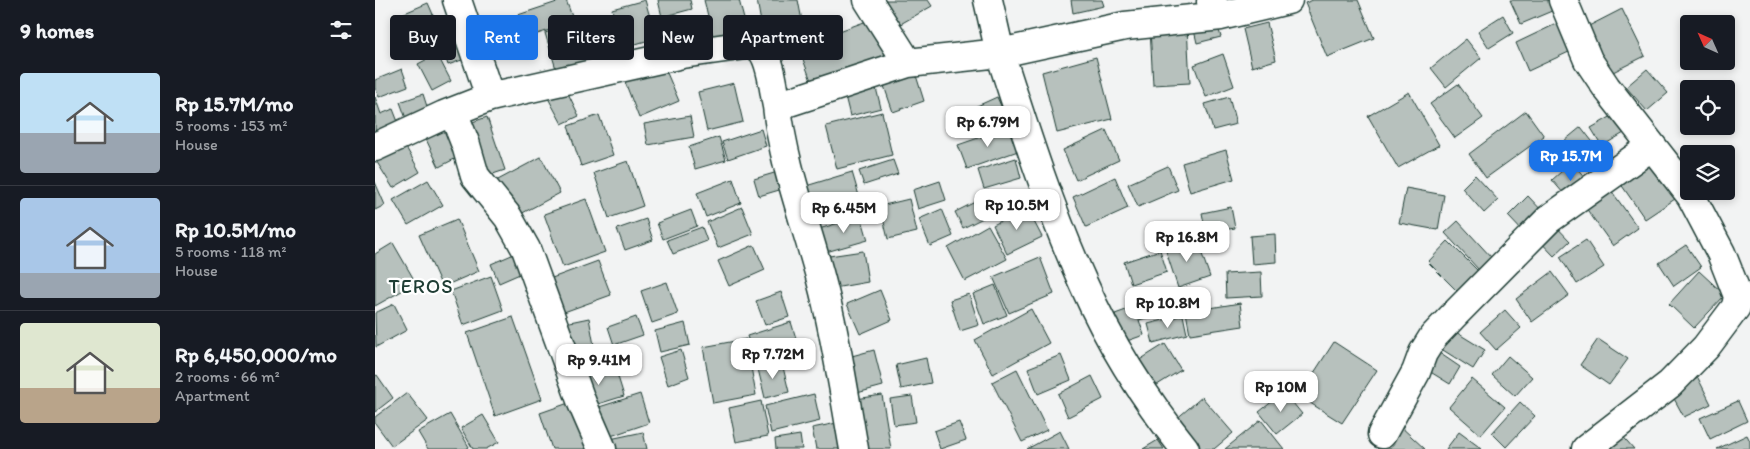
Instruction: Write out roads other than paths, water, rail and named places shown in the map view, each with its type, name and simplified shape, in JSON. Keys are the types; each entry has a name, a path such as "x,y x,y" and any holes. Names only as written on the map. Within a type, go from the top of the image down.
{"street":[{"path":"457,0 490,97"},
{"path":"868,0 907,63"},
{"path":"988,0 1000,53 1049,198 1084,286 1113,342 1137,382 1185,449"},
{"path":"777,106 907,63 1000,53 1216,8 1288,0"},
{"path":"1563,0 1588,60 1606,87 1691,196 1721,253 1743,279 1736,307 1706,347 1670,384 1586,449"},
{"path":"375,147 490,97 682,54 754,44 760,47 765,54 777,106 780,136 832,326 854,449"},
{"path":"453,112 466,145 475,176 507,217 526,249 582,403 602,449"},
{"path":"1382,434 1433,337 1549,219 1652,146"}],"district":[{"name":"TEROS","path":"421,286"}]}
